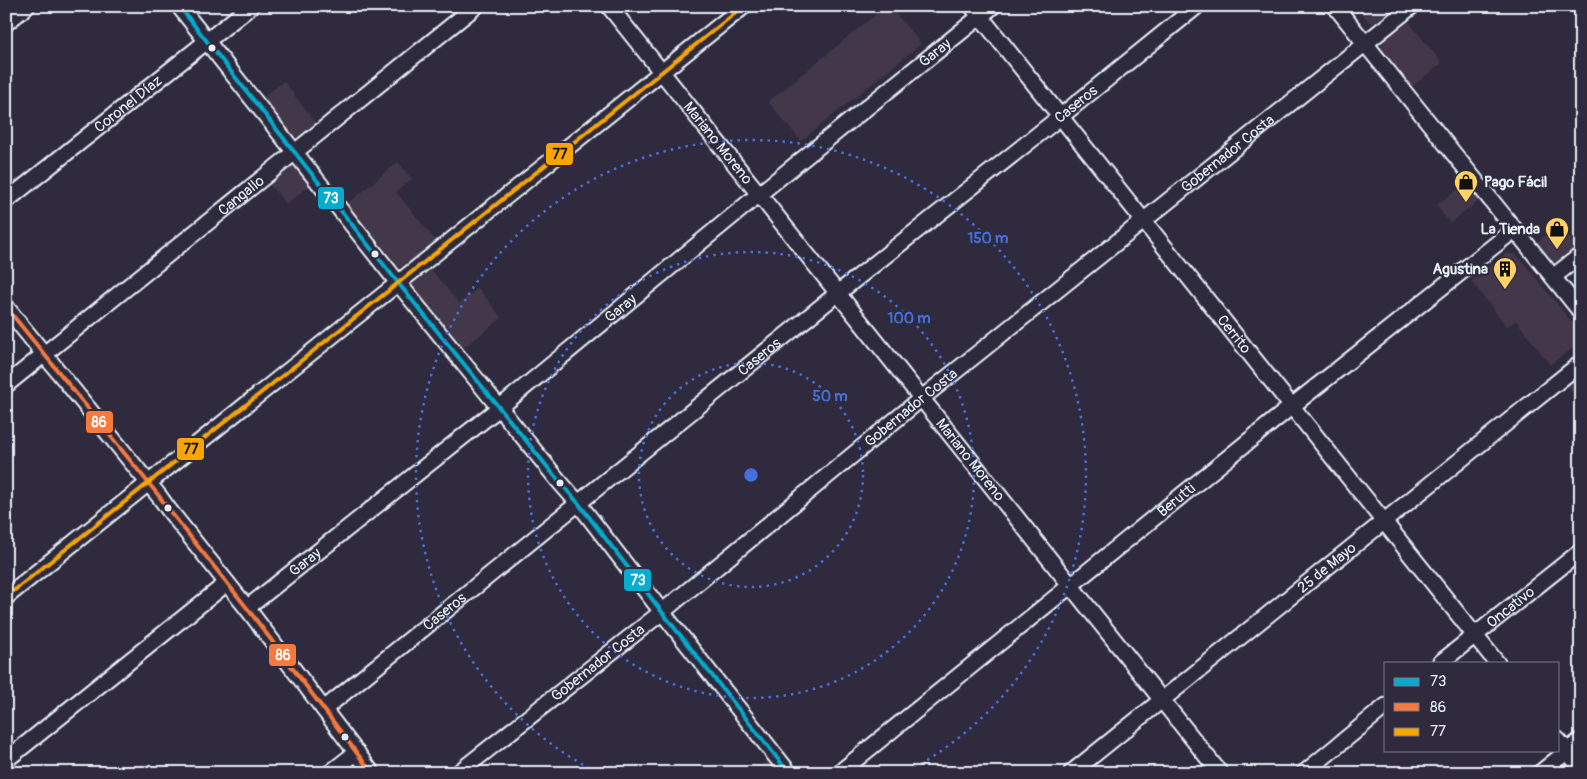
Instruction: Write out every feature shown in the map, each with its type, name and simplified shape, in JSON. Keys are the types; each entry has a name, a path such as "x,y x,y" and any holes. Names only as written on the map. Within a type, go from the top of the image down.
{"street":[{"path":"6,23 27,6"},
{"path":"179,6 398,284 579,504 789,773"},
{"name":"Coronel Díaz","path":"6,201 251,6"},
{"name":"Cangallo","path":"6,385 476,6"},
{"name":"Mariano Moreno","path":"609,6 1220,773"},
{"path":"6,597 744,6"},
{"name":"Garay","path":"247,608 499,408 758,195 976,12 993,6"},
{"name":"Caseros","path":"324,709 1197,6"},
{"path":"1335,6 1581,312"},
{"name":"Gobernador Costa","path":"458,773 662,612 922,398 1412,6"},
{"name":"Cerrito","path":"976,12 1496,662"},
{"name":"Berutti","path":"839,773 1292,406 1514,230"},
{"path":"1553,277 1581,255"},
{"path":"6,306 228,583 372,773"},
{"name":"25 de Mayo","path":"1071,773 1581,364"},
{"name":"Oncativo","path":"1441,662 1474,634 1581,551"},
{"path":"6,760 228,583"},
{"path":"1304,773 1384,708"},
{"path":"1581,740 1563,746 1581,768"},
{"path":"330,773 356,752"},
{"path":"1540,773 1558,752"}],"shaded area":[{"path":"886,6 890,6 921,44 801,141 768,102"},
{"path":"1355,6 1396,6 1373,23 1369,22"},
{"path":"1409,22 1442,63 1409,89 1383,56 1380,48 1385,40"},
{"path":"284,81 318,126 305,136 293,136 263,97"},
{"path":"398,162 412,179 396,192 438,243 413,264 401,267 396,265 346,205"},
{"path":"292,166 297,167 312,184 286,204 268,183"},
{"path":"1468,182 1482,199 1450,223 1436,205"},
{"path":"1559,225 1579,249 1553,266 1532,246"},
{"path":"1506,253 1517,255 1581,333 1581,342 1550,365 1516,320 1507,327 1471,281"},
{"path":"429,267 459,303 478,288 502,318 462,349 412,286 415,280"},
{"path":"1581,376 1581,404 1567,386"},
{"path":"770,758 781,773 752,773"}],"transit line":[{"name":"73","path":"179,6 399,284 579,504 789,773"},
{"name":"77","path":"6,597 744,6"},
{"name":"86","path":"6,307 247,608 372,773"}],"place":[{"name":"Pago Fácil","path":"1466,203"},
{"name":"La Tienda","path":"1557,250"},
{"name":"Agustina","path":"1505,290"}]}
